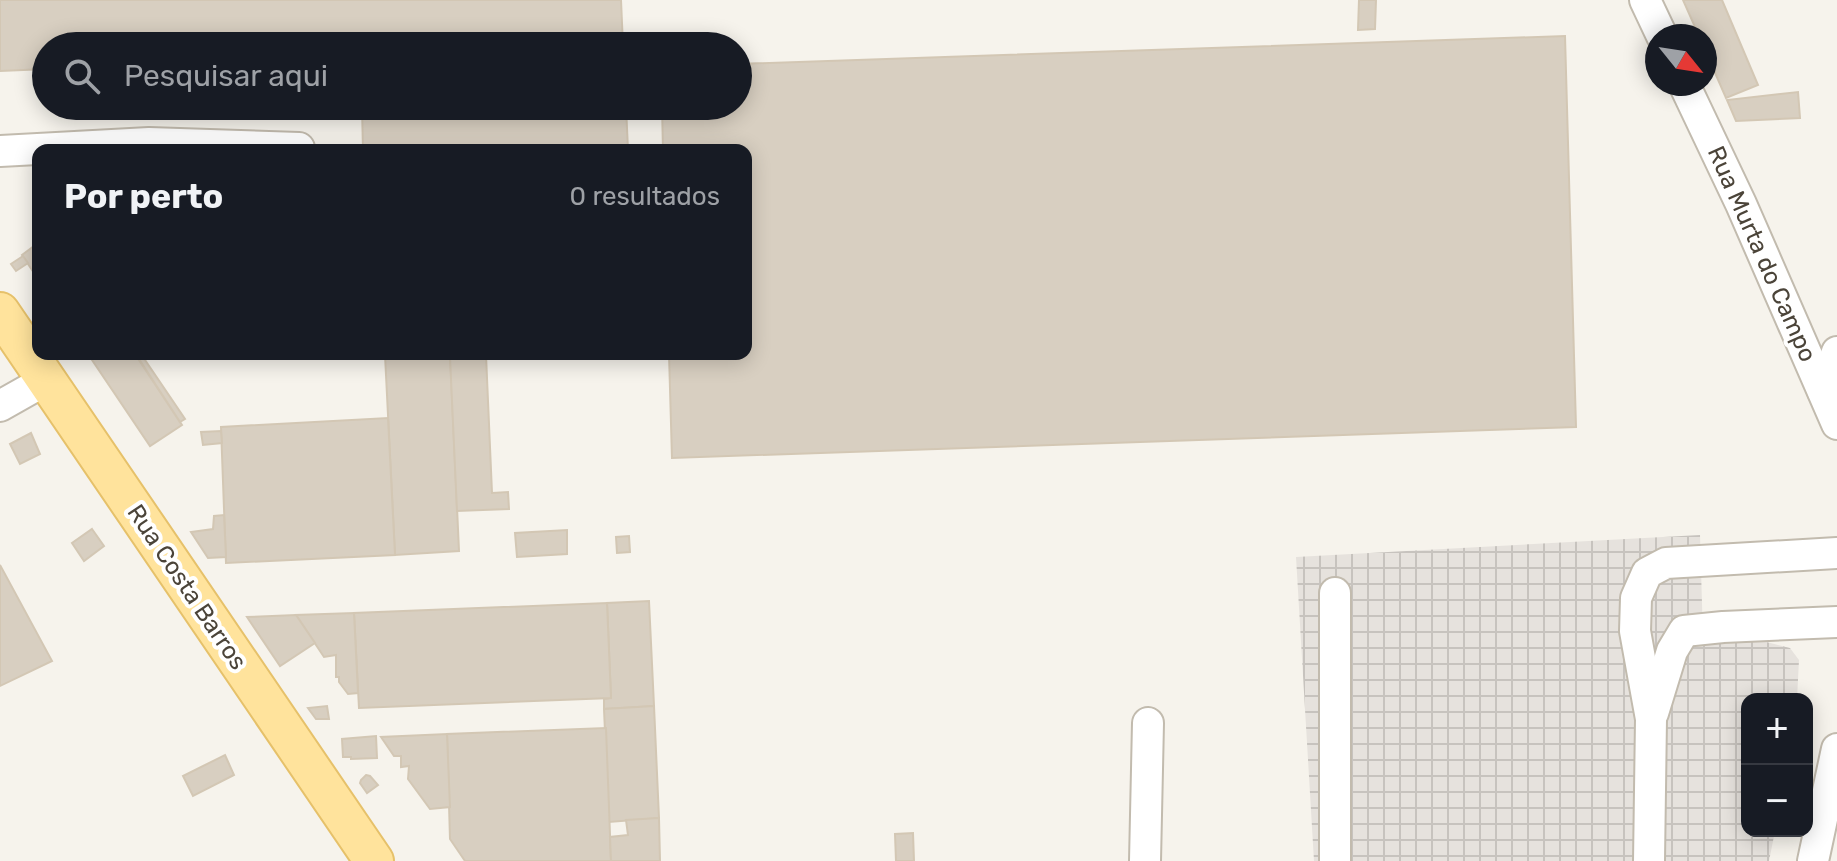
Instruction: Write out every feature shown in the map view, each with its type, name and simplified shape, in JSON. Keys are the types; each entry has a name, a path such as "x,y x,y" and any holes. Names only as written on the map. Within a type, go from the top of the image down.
{"main road":[{"name":"Rua Costa Barros","path":"0,312 32,359"},
{"name":"Rua Costa Barros","path":"32,360 374,861"}],"street":[{"path":"1645,0 1656,24"},
{"name":"Rua Murta do Campo","path":"1690,96 1741,204 1837,424"},
{"path":"130,144 179,144"},
{"path":"0,151 32,149"},
{"path":"1823,391 1837,352"},
{"path":"0,406 46,380"},
{"path":"1649,861 1651,719 1635,631 1636,598 1647,573 1666,563 1837,553"},
{"path":"1335,593 1335,861"},
{"path":"1651,719 1672,651 1684,631 1837,622"},
{"path":"1145,861 1148,723"},
{"path":"1813,861 1837,749"}],"shaded area":[{"path":"1700,535 1703,638 1747,637 1790,648 1799,660 1797,693 1741,693 1741,837 1774,837 1769,861 1314,861 1296,557"}],"building":[{"path":"0,0 621,0 622,32 32,32 32,70 0,71"},
{"path":"1359,0 1376,0 1375,29 1358,30"},
{"path":"1683,0 1722,0 1758,85 1726,98 1717,77 1717,24 1694,24"},
{"path":"1565,36 1576,427 672,458 669,360 752,360 752,144 663,144 662,120 752,120 752,64"},
{"path":"1798,92 1800,118 1736,121 1727,100"},
{"path":"362,120 627,120 628,144 363,144"},
{"path":"32,248 32,270 22,255"},
{"path":"23,256 28,263 16,271 11,264"},
{"path":"92,360 139,360 182,425 150,446"},
{"path":"140,360 145,360 185,419 180,422"},
{"path":"385,360 450,360 459,551 395,555"},
{"path":"450,360 486,360 492,493 508,492 509,509 457,511"},
{"path":"388,418 395,555 226,563 221,427"},
{"path":"221,431 222,443 203,445 201,432"},
{"path":"31,433 40,454 20,464 10,444"},
{"path":"224,515 226,557 208,558 191,532 213,529 214,516"},
{"path":"92,529 104,546 84,561 72,543"},
{"path":"567,530 567,554 517,557 515,533"},
{"path":"629,536 630,552 617,553 616,537"},
{"path":"0,565 52,661 0,686"},
{"path":"649,601 654,706 604,709 604,699 611,698 607,603"},
{"path":"607,603 611,698 359,708 354,613"},
{"path":"354,613 358,693 348,694 339,677 336,677 336,655 324,657 296,615"},
{"path":"296,615 315,643 280,666 247,617"},
{"path":"327,706 329,719 316,719 308,708"},
{"path":"654,706 659,818 609,822 604,709"},
{"path":"606,728 611,861 465,861 450,839 447,734"},
{"path":"447,734 450,807 430,809 408,779 409,766 401,767 401,756 394,756 381,737"},
{"path":"376,736 377,758 343,757 342,739"},
{"path":"225,755 234,775 193,796 183,776"},
{"path":"366,775 378,785 367,793 360,783"},
{"path":"659,818 660,861 611,861 610,837 628,835 626,820"},
{"path":"913,833 914,861 896,861 895,834"}]}
